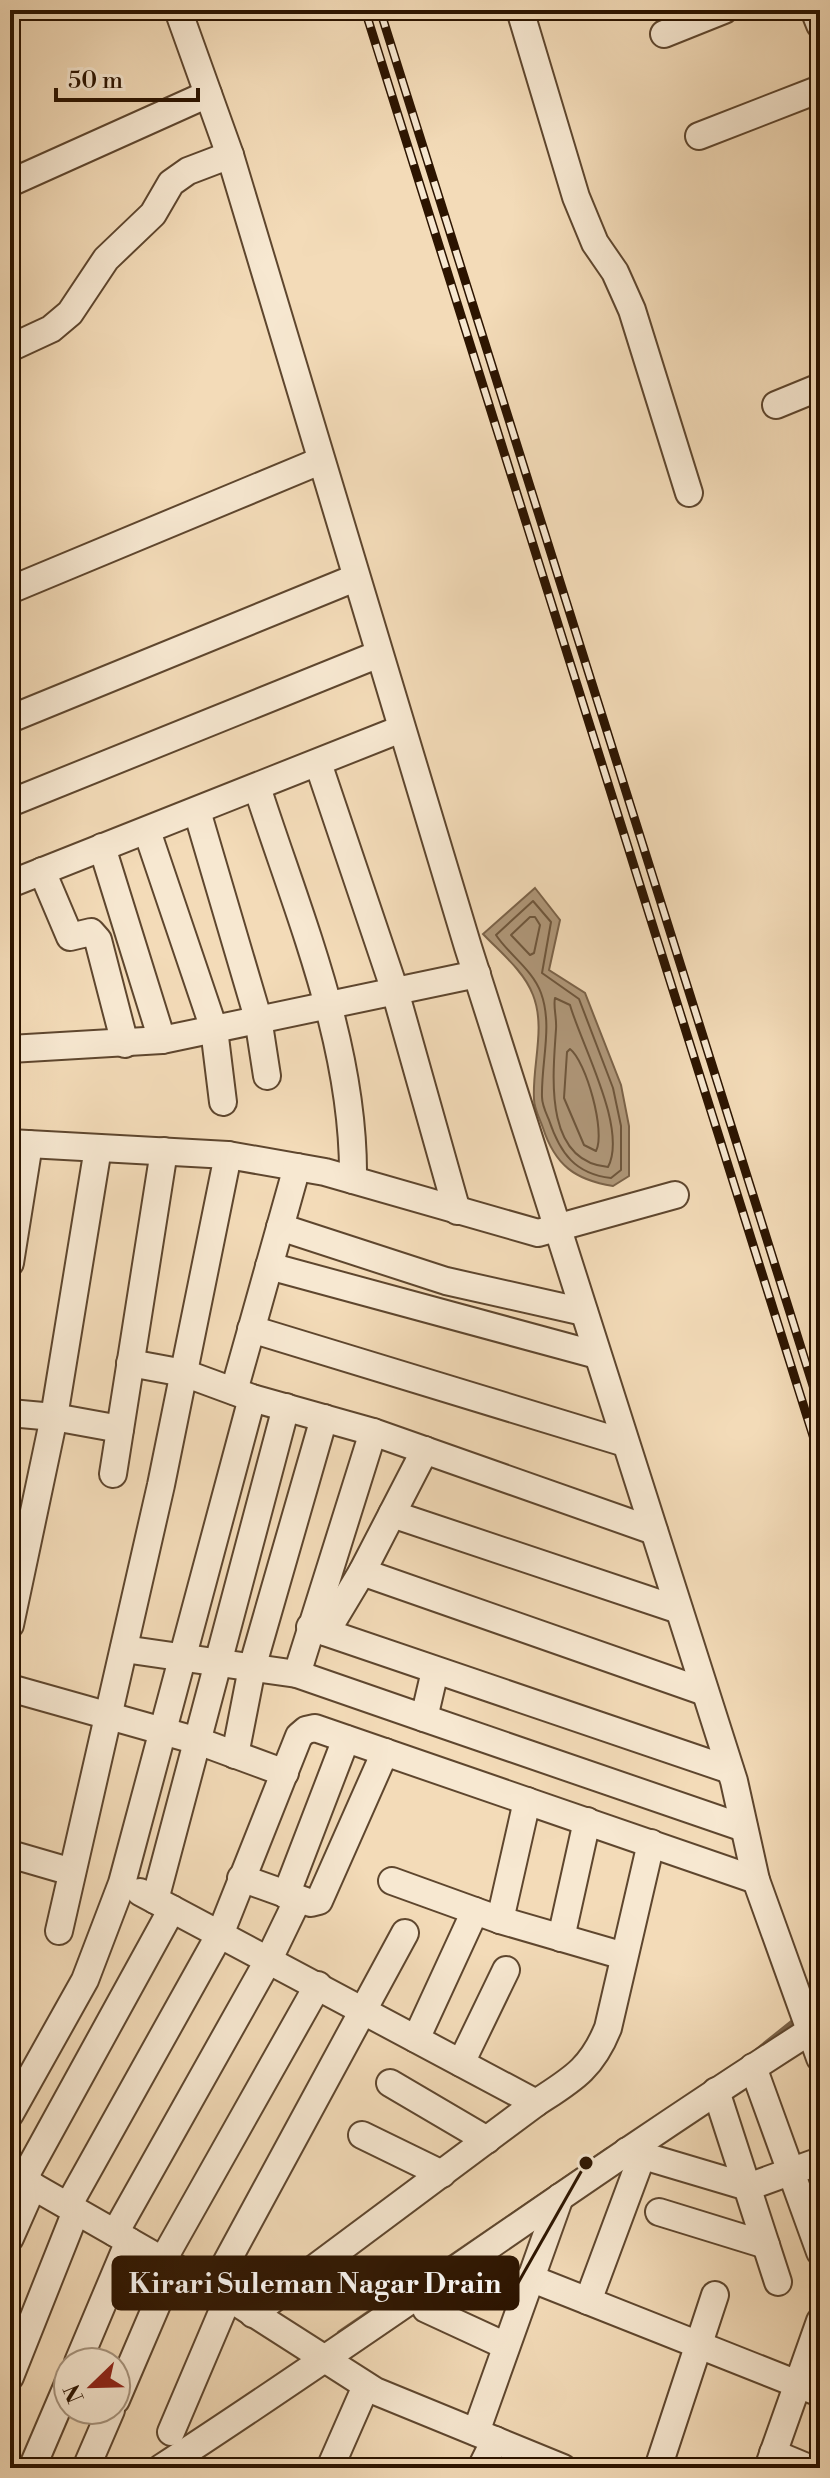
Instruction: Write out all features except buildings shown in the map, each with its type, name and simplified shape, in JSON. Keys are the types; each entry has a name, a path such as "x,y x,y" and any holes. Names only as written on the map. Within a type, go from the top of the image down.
{"street":[{"path":"178,10 230,155 355,578 555,1228 730,1770 756,1880 820,2058"},
{"path":"520,10 576,197 595,243 615,272 632,310 689,493"},
{"path":"664,34 724,10"},
{"path":"814,10 820,25"},
{"path":"699,136 820,89"},
{"path":"10,183 208,94"},
{"path":"10,348 51,329 70,313 106,259 153,214 171,183 188,171 230,155"},
{"path":"776,405 820,387"},
{"path":"10,590 320,461"},
{"path":"10,719 355,578"},
{"path":"10,803 379,654"},
{"path":"10,884 401,729"},
{"path":"318,763 395,991 457,1211"},
{"path":"257,787 327,1003 350,1106 353,1180"},
{"path":"197,811 258,1018 267,1076"},
{"path":"147,831 214,1029 223,1102"},
{"path":"102,847 162,1040"},
{"path":"42,871 70,937 91,932 98,940 125,1044"},
{"path":"10,1049 162,1040 477,974"},
{"path":"10,1263 19,1143 228,1155 353,1180 538,1233 675,1195"},
{"path":"10,1625 54,1417 98,1148"},
{"path":"113,1474 164,1151"},
{"path":"59,1931 124,1649 228,1155"},
{"path":"10,2114 85,1980 122,1883 181,1657 243,1394 251,1329 297,1167"},
{"path":"280,1227 446,1281 584,1312"},
{"path":"269,1266 597,1355"},
{"path":"251,1329 625,1443"},
{"path":"130,1363 184,1373 243,1394 373,1432 654,1531"},
{"path":"10,2238 22,2180 163,1904 198,1741 286,1407"},
{"path":"10,1413 120,1429"},
{"path":"235,1755 252,1668 324,1418"},
{"path":"297,1674 318,1630 373,1432"},
{"path":"318,1630 362,1572 425,1450"},
{"path":"392,1514 679,1610"},
{"path":"362,1572 705,1692"},
{"path":"318,1630 730,1770"},
{"path":"124,1649 217,1665 297,1674 744,1828"},
{"path":"424,1718 435,1671"},
{"path":"10,1688 198,1741 285,1773"},
{"path":"10,2377 72,2208 221,1932 299,1736 306,1730 315,1728 756,1880"},
{"path":"84,2346 122,2237 269,1959 346,1739"},
{"path":"241,1878 315,1903 322,1897 385,1752"},
{"path":"500,1920 527,1801"},
{"path":"561,1938 587,1821"},
{"path":"253,2314 536,2103 583,2072 598,2054 608,2028 651,1843"},
{"path":"10,1854 72,1872"},
{"path":"392,1881 500,1920 624,1956"},
{"path":"122,1883 221,1932 536,2103"},
{"path":"416,2039 475,1911"},
{"path":"171,2432 220,2293 405,1933"},
{"path":"461,2063 506,1970"},
{"path":"132,2358 168,2264 318,1985"},
{"path":"161,2468 316,2354 634,2153 753,2067 806,2019"},
{"path":"753,2067 820,2252"},
{"path":"390,2083 487,2140"},
{"path":"716,2091 778,2282"},
{"path":"362,2135 442,2174"},
{"path":"634,2153 748,2187 820,2161"},
{"path":"588,2301 634,2153"},
{"path":"22,2180 220,2293 366,2386 563,2468"},
{"path":"481,2468 506,2346 560,2197"},
{"path":"659,2212 766,2245"},
{"path":"530,2278 808,2389"},
{"path":"658,2468 715,2295"},
{"path":"426,2309 506,2346"},
{"path":"809,2468 771,2460 808,2389 818,2329"},
{"path":"330,2468 366,2386"},
{"path":"32,2468 52,2421"},
{"path":"86,2468 104,2426"},
{"path":"10,2463 19,2468"}],"water":[{"path":"535,888 560,920 549,970 585,993 621,1085 629,1126 629,1176 613,1186 588,1180 568,1169 548,1141 534,1103 538,1020 533,995 518,970 483,934"}],"waterway":[{"path":"757,2051 798,2018"},
{"path":"340,2333 608,2150"}],"railway":[{"path":"365,10 820,1458"},
{"path":"380,10 820,1408"}],"place":[{"name":"Kirari Suleman Nagar Drain","path":"586,2163"}]}
